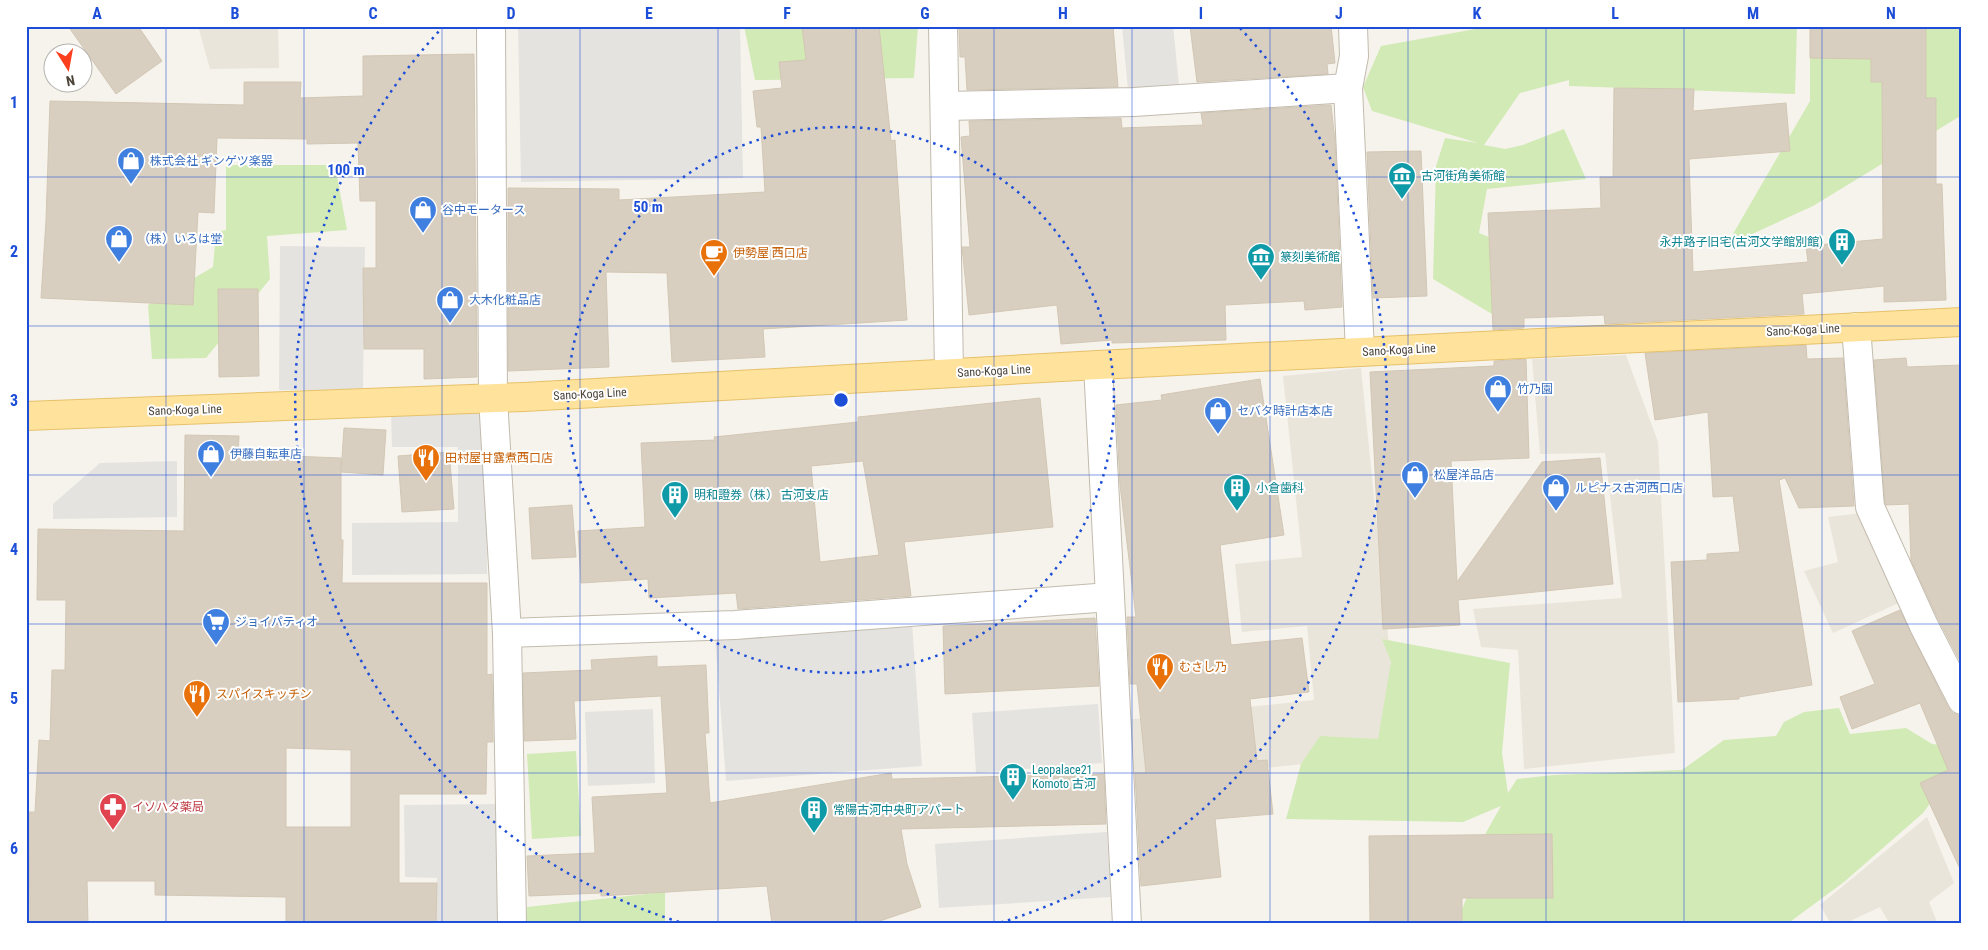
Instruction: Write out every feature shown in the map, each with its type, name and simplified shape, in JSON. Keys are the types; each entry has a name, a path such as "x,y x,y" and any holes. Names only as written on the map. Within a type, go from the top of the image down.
{"main road":[{"name":"Sano-Koga Line","path":"26,416 493,398 1098,365 1962,322"}],"street":[{"path":"491,26 493,398 507,633 512,924"},
{"path":"943,26 949,373"},
{"path":"1353,26 1354,56 1348,88 1360,352"},
{"path":"945,106 1134,102 1348,88"},
{"path":"1856,327 1870,507 1924,626 1962,700"},
{"path":"1098,365 1127,924"},
{"path":"507,633 735,625 1110,597"}],"shaded area":[{"path":"198,26 278,26 279,68 210,69"},
{"path":"518,26 740,26 743,178 521,182"},
{"path":"1122,26 1173,26 1179,85 1128,90"},
{"path":"280,246 365,247 363,390 279,390"},
{"path":"1626,355 1658,442 1675,753 1524,769 1518,650 1481,647 1473,609 1622,598 1605,453 1540,454 1532,359"},
{"path":"1361,368 1400,754 1130,782 1124,720 1314,700 1307,626 1242,632 1235,564 1302,557 1283,376"},
{"path":"391,413 486,413 487,574 352,575 352,523 458,522 458,447 392,447"},
{"path":"177,461 177,517 53,519 53,504 100,463"},
{"path":"1862,513 1903,601 1833,633 1804,571 1838,562 1828,517"},
{"path":"912,622 922,766 726,781 715,637"},
{"path":"1098,704 1102,763 976,773 972,713"},
{"path":"653,709 655,783 588,786 585,712"},
{"path":"501,804 501,924 436,924 437,878 405,877 404,805"},
{"path":"1927,817 1954,883 1929,902 1937,922 1931,924 1890,924 1880,907 1844,924 1831,924 1820,905"},
{"path":"1107,832 1111,897 939,908 935,844"}],"green space":[{"path":"744,26 918,26 914,78 755,80"},
{"path":"1492,26 1797,26 1795,94 1569,86 1569,80 1520,93 1484,145 1505,149 1523,145 1564,129 1586,179 1487,189 1479,233 1516,248 1515,281 1492,314 1433,279 1436,166 1445,138 1478,143 1372,111 1363,87 1381,46"},
{"path":"1810,26 1962,26 1962,115 1813,206 1726,246 1810,101"},
{"path":"226,165 335,165 347,230 267,236 270,279 206,358 152,359 148,305 213,267 216,232 226,230"},
{"path":"1382,639 1510,663 1502,753 1508,793 1517,779 1554,775 1682,770 1724,740 1776,736 1784,722 1804,712 1839,708 1850,734 1906,728 1932,744 1955,747 1952,774 1923,813 1844,882 1787,924 1456,924 1473,882 1479,845 1501,806 1463,822 1286,819 1301,764 1320,736 1378,739 1391,662"},
{"path":"576,751 581,836 532,839 527,754"},
{"path":"665,892 665,924 526,924 527,907"}],"building":[{"path":"68,26 138,26 162,61 116,94 92,60 92,42 79,42"},
{"path":"802,26 879,26 891,141 895,140 907,320 763,329 765,357 672,362 667,273 606,272 609,367 508,371 508,188 619,189 619,200 765,192 761,127 757,127 753,91 782,88 779,62 806,60"},
{"path":"959,26 1113,26 1118,87 967,90 965,57 960,57"},
{"path":"1190,26 1331,26 1335,63 1327,64 1328,74 1197,82"},
{"path":"1810,26 1926,26 1926,98 1936,98 1936,184 1942,184 1946,300 1884,302 1884,286 1802,294 1804,314 1605,324 1604,315 1524,318 1524,328 1493,330 1488,213 1601,208 1600,177 1613,177 1614,88 1694,89 1693,111 1786,103 1790,151 1689,159 1693,272 1808,262 1806,246 1883,239 1882,82 1871,82 1871,59 1810,58"},
{"path":"474,54 477,377 424,379 424,349 364,349 363,268 376,268 376,201 360,201 358,143 307,144 307,139 217,138 214,213 198,212 193,305 41,298 50,101 244,105 244,82 301,82 300,98 363,96 363,56"},
{"path":"1331,105 1335,141 1342,307 1305,310 1304,301 1225,305 1226,340 1112,343 1112,340 1061,344 1057,305 969,315 962,247 970,247 961,137 970,136 969,121 1121,118 1122,128 1203,125 1201,113"},
{"path":"1421,151 1427,296 1373,298 1367,152"},
{"path":"218,289 258,289 259,376 219,377"},
{"path":"1806,345 1807,359 1843,358 1854,506 1799,508 1785,478 1779,480 1812,685 1739,697 1739,699 1678,702 1671,562 1707,560 1707,554 1740,552 1733,496 1713,497 1708,412 1655,420 1645,353"},
{"path":"1906,358 1907,367 1962,365 1962,665 1911,560 1909,504 1886,505 1885,503 1874,360"},
{"path":"1526,359 1529,458 1451,461 1457,582 1542,462 1600,458 1613,584 1458,600 1460,625 1383,629 1370,372 1494,366 1494,361"},
{"path":"1260,379 1284,535 1220,545 1231,645 1302,638 1309,692 1250,699 1257,761 1267,760 1273,814 1215,819 1221,877 1141,886 1135,773 1146,773 1137,684 1130,684 1127,617 1136,617 1120,485 1116,405 1162,400 1161,395"},
{"path":"1040,398 1053,527 904,542 911,596 738,609 736,593 649,598 648,579 581,583 578,531 645,527 641,443 715,440 714,437 858,422 858,417","holes":["863,461 879,555 820,562 811,466"]},
{"path":"344,428 386,430 383,475 341,472"},
{"path":"185,435 239,436 238,454 341,458 342,583 487,583 487,675 492,674 493,742 487,742 486,794 399,794 399,883 437,883 436,924 286,922 286,897 155,895 155,881 87,881 88,924 30,924 29,812 35,812 39,740 50,741 52,670 65,670 66,600 37,600 38,529 184,531","holes":["286,748 351,750 351,827 286,827"]},
{"name":"田村屋甘露煮西口店","path":"449,452 454,509 402,512 398,456"},
{"path":"572,505 576,557 532,559 529,508"},
{"path":"1900,610 1948,707 1953,713 1962,717 1962,873 1920,783 1948,770 1920,703 1852,729 1840,697 1875,684 1852,631"},
{"path":"1095,618 1099,686 945,694 943,626"},
{"path":"657,656 657,667 706,665 709,733 705,733 710,803 891,773 892,779 1104,774 1106,824 901,829 907,864 921,907 871,924 772,924 767,886 601,896 601,893 529,896 527,856 595,853 592,797 667,793 661,696 574,701 576,739 524,741 523,673 592,670 591,660"},
{"path":"1552,834 1553,898 1462,898 1462,924 1370,924 1369,836"}],"place":[{"name":"株式会社 ギンゲツ楽器","path":"131,185"},
{"name":"古河街角美術館","path":"1402,200"},
{"name":"谷中モータース","path":"423,234"},
{"name":"（株）いろは堂","path":"119,263"},
{"name":"永井路子旧宅(古河文学館別館)","path":"1842,266"},
{"name":"伊勢屋 西口店","path":"714,277"},
{"name":"篆刻美術館","path":"1261,281"},
{"name":"大木化粧品店","path":"450,324"},
{"name":"竹乃園","path":"1498,413"},
{"name":"セバタ時計店本店","path":"1218,435"},
{"name":"伊藤自転車店","path":"211,478"},
{"name":"田村屋甘露煮西口店","path":"426,482"},
{"name":"松屋洋品店","path":"1415,499"},
{"name":"小倉歯科","path":"1237,512"},
{"name":"ルピナス古河西口店","path":"1556,512"},
{"name":"明和證券（株） 古河支店","path":"675,519"},
{"name":"ジョイパティオ","path":"216,646"},
{"name":"むさし乃","path":"1160,691"},
{"name":"スパイスキッチン","path":"197,718"},
{"name":"Leopalace21 Komoto 古河","path":"1013,801"},
{"name":"イソハタ薬局","path":"113,831"},
{"name":"常陽古河中央町アパート","path":"814,834"}]}
